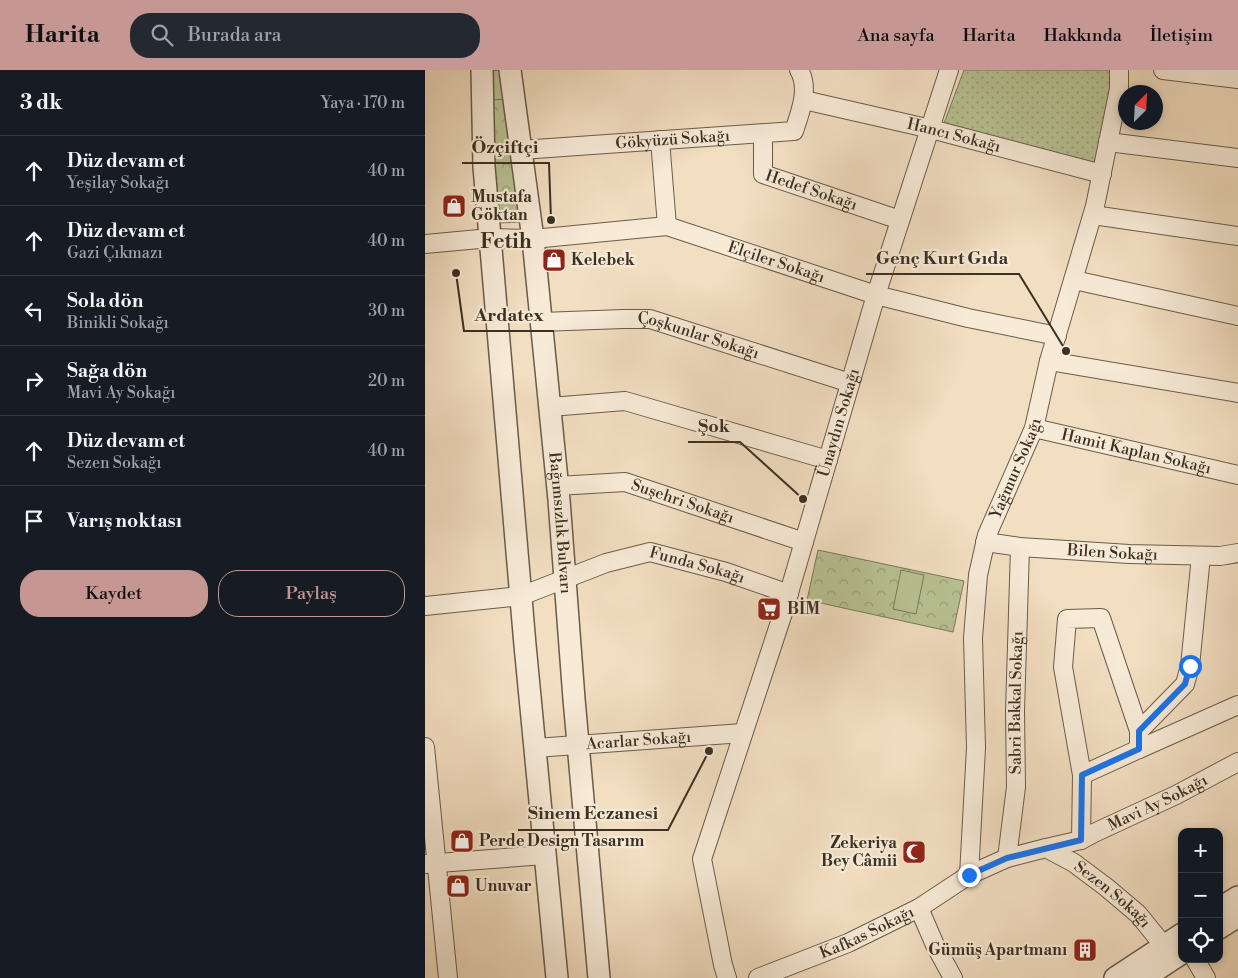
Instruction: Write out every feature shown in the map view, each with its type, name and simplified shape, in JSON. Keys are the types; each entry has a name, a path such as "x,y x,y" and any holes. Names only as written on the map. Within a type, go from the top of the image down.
{"street":[{"path":"482,70 484,167 521,596 557,978"},
{"name":"Bağımsızlık Bulvarı","path":"510,70 533,239 550,408 599,978"},
{"path":"799,70 804,100"},
{"name":"Ünaydın Sokağı","path":"727,978 701,859 789,594 875,296 949,70"},
{"name":"Yağmur Sokağı","path":"969,875 976,748 973,638 978,575 987,535 1034,428 1049,361 1093,215 1119,90 1119,70"},
{"path":"1163,70 1238,79"},
{"name":"Gökyüzü Sokağı","path":"521,150 794,131 804,100"},
{"name":"Hancı Sokağı","path":"804,100 931,129 1102,174"},
{"name":"Hedef Sokağı","path":"763,134 763,174 900,220"},
{"path":"660,140 667,226"},
{"path":"1108,142 1238,158"},
{"path":"1093,215 1238,236"},
{"name":"Elçiler Sokağı","path":"425,244 490,238 533,239 667,226 875,296 968,318 1057,336"},
{"path":"1074,280 1238,316"},
{"name":"Çoşkunlar Sokağı","path":"541,322 623,318 650,319 850,383"},
{"path":"1049,361 1238,393"},
{"path":"550,408 625,401 828,460"},
{"name":"Hamit Kaplan Sokağı","path":"1034,428 1238,475"},
{"name":"Suşehri Sokağı","path":"557,486 625,482 804,542"},
{"name":"Bilen Sokağı","path":"985,542 1019,547 1129,554 1220,556 1238,553"},
{"name":"Sabri Bakkal Sokağı","path":"1007,858 1016,787 1015,711 1019,547"},
{"name":"Funda Sokağı","path":"425,606 521,596 606,564 650,552 727,572 789,594"},
{"path":"1139,731 1185,684 1190,666 1201,556"},
{"path":"1081,840 1082,775 1063,667 1067,619 1101,618 1139,731 1139,749"},
{"path":"1082,775 1238,704"},
{"name":"Acarlar Sokağı","path":"535,748 743,733"},
{"path":"425,747 431,864 448,978"},
{"name":"Mavi Ay Sokağı","path":"1046,848 1081,840 1176,795 1238,762"},
{"path":"969,875 1007,858 1046,848"},
{"name":"Sezen Sokağı","path":"1046,848 1074,863 1106,887 1138,914 1173,949"},
{"path":"431,864 545,855"},
{"name":"Kafkas Sokağı","path":"758,978 848,943 919,908 969,875"},
{"path":"1223,906 1238,897"},
{"path":"919,908 935,945 953,978"},
{"path":"1223,925 1238,916"},
{"path":"1115,978 1173,949"},
{"path":"1144,978 1173,949"},
{"path":"1197,963 1206,978"}],"green space":[{"path":"487,70 506,70 522,222 498,223"},
{"path":"504,70 507,99 491,100 488,71"},
{"path":"964,70 1111,70 1112,79 1100,167 943,126"},
{"path":"818,550 964,581 953,632 807,600"},
{"path":"901,570 924,575 916,614 893,609"}],"place":[{"name":"Mustafa Göktan","path":"454,206"},
{"name":"Özçiftçi","path":"551,220"},
{"name":"Kelebek","path":"554,260"},
{"name":"Ardatex","path":"456,273"},
{"name":"Genç Kurt Gıda","path":"1066,351"},
{"name":"Şok","path":"803,499"},
{"name":"BİM","path":"769,609"},
{"name":"Sinem Eczanesi","path":"709,751"},
{"name":"Perde Design Tasarım","path":"462,841"},
{"name":"Zekeriya Bey Câmii","path":"914,852"},
{"name":"Unuvar","path":"458,886"},
{"name":"Gümüş Apartmanı","path":"1085,950"}],"district":[{"name":"Fetih","path":"506,242"}],"route":[{"path":"969,875 1007,858 1081,840 1082,775 1139,749 1139,731 1185,684 1190,666"}]}
